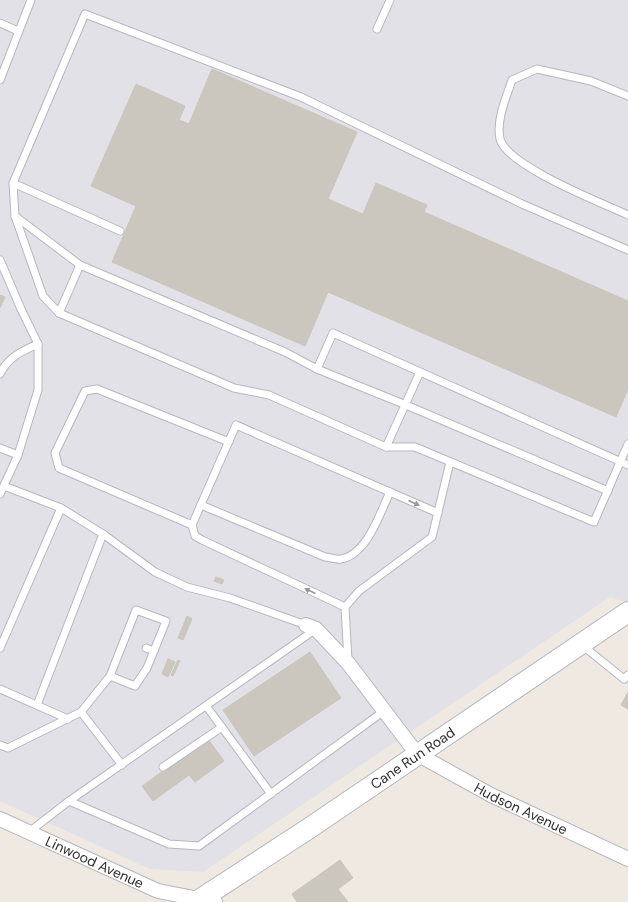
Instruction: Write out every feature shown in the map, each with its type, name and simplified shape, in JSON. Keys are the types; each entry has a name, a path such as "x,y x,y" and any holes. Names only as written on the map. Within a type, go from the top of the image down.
{"main road":[{"name":"Cane Run Road","path":"203,901 627,611"}],"street":[{"path":"311,627 348,663 416,754"},
{"name":"Hudson Avenue","path":"416,754 491,795 628,859"},
{"name":"Linwood Avenue","path":"0,819 158,891 203,901"}],"lane":[{"path":"1,75 30,0"},
{"path":"377,29 390,0"},
{"path":"628,250 522,204 302,97 85,14 13,183 15,216 43,296 59,313 234,388 269,395 386,447 415,447 594,522 628,444"},
{"path":"0,23 18,31"},
{"path":"628,96 591,81 537,69 512,80 503,109 499,130 501,141 505,149 543,176 628,215"},
{"path":"13,183 120,231"},
{"path":"15,216 80,264 285,352 317,369 406,404 608,491"},
{"path":"0,260 20,309 38,344 38,390 18,455 0,494"},
{"path":"59,313 80,264"},
{"path":"317,369 333,333 628,465"},
{"path":"0,374 3,367 17,353 38,344"},
{"path":"386,447 420,372"},
{"path":"192,525 59,468 55,453 85,391 97,389 229,442"},
{"path":"346,607 195,536 192,525 236,425 438,514"},
{"path":"0,448 18,455"},
{"path":"348,663 346,607 359,591 432,537 450,462"},
{"path":"4,486 61,508 103,534 155,572 187,587 230,598 311,627"},
{"path":"201,505 325,557 341,559 355,552 368,540 390,492"},
{"path":"0,648 61,508"},
{"path":"37,705 103,534"},
{"path":"0,745 8,748 80,712 110,676 120,658 127,641 136,610 166,621 147,668 135,686 110,676"},
{"path":"29,832 69,801 207,707 311,627"},
{"path":"580,644 624,679 628,675"},
{"path":"146,648 154,651"},
{"path":"139,665 147,668"},
{"path":"0,689 68,718"},
{"path":"207,707 271,794"},
{"path":"69,801 169,844 199,846 384,711"},
{"path":"80,712 122,765"},
{"path":"163,767 222,727"}],"shaded area":[{"path":"0,0 628,0 628,603 610,597 203,872 150,869 0,801"}],"building":[{"path":"212,69 357,132 328,199 363,214 376,183 427,205 424,212 628,301 628,389 616,417 328,292 305,346 112,262 136,206 91,186 136,84 185,106 179,120 189,124"},
{"path":"0,295 5,297 0,308"},
{"path":"216,577 224,580 222,584 214,581"},
{"path":"187,616 192,619 183,640 178,638"},
{"path":"310,652 341,698 254,756 223,710"},
{"path":"168,659 175,662 168,677 162,674"},
{"path":"178,660 180,661 173,676 171,675"},
{"path":"628,692 628,709 621,705"},
{"path":"208,739 224,761 195,782 189,775 153,801 142,786"},
{"path":"340,860 353,878 338,889 348,902 297,902 292,894"}]}
